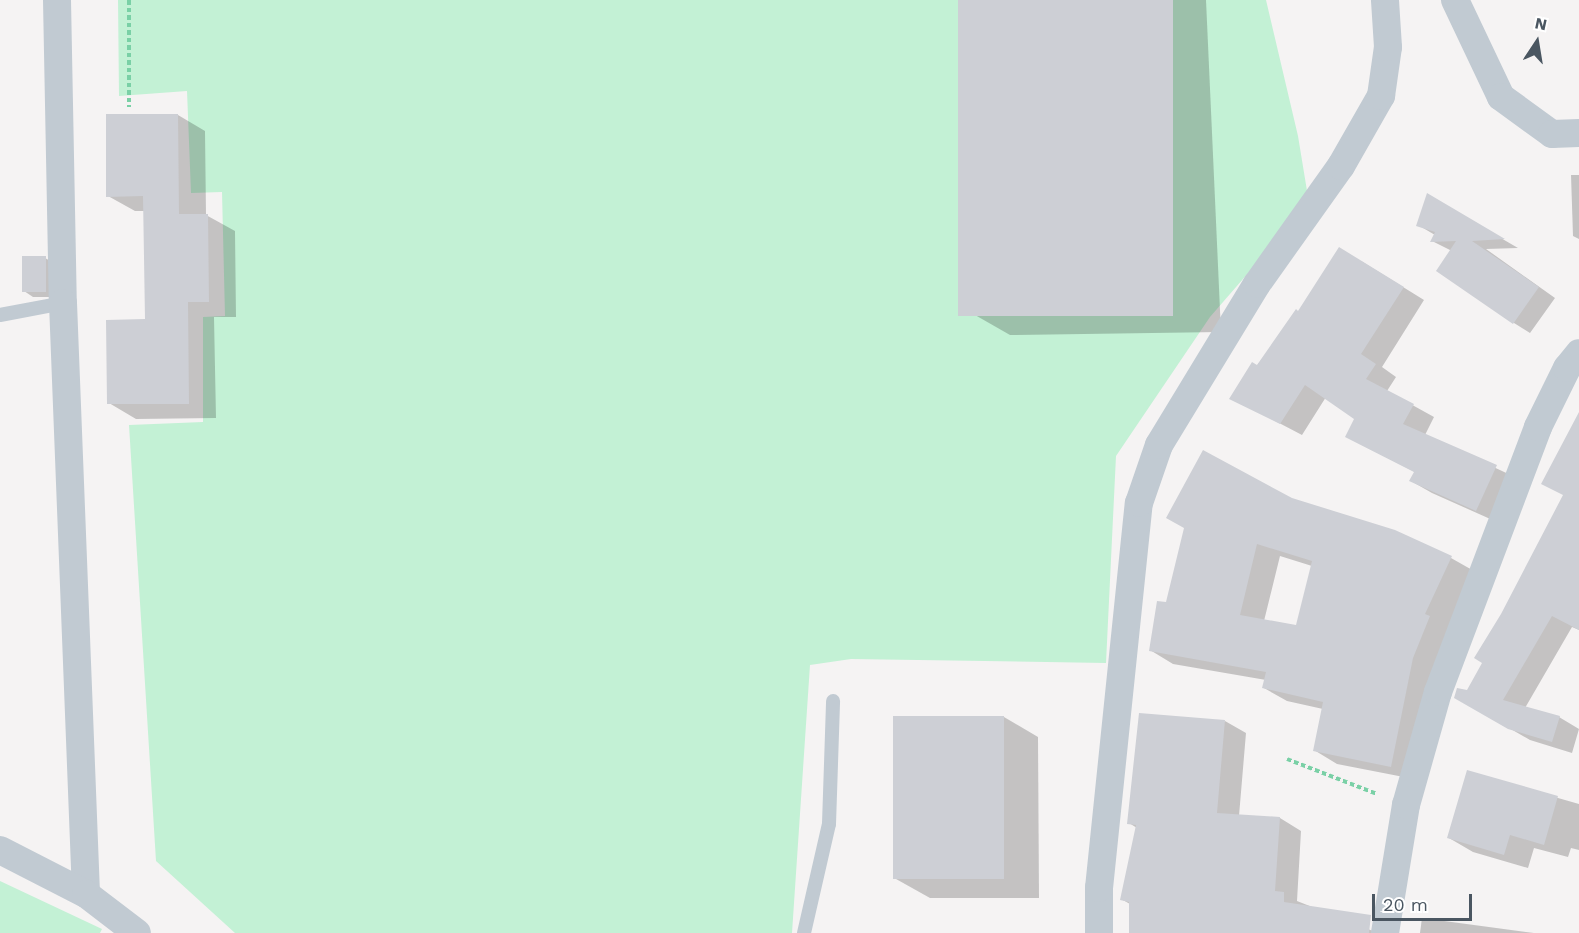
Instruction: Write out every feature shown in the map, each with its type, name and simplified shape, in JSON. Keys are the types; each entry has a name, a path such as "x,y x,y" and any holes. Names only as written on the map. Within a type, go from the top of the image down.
{"street":[{"path":"57,0 63,303 86,894"},
{"path":"1099,933 1099,888 1139,503 1159,445 1257,284 1341,166 1381,96 1388,47 1385,0"},
{"path":"1455,0 1502,97 1552,134 1579,133"},
{"path":"1385,933 1406,805 1438,692 1538,427 1567,368 1579,353"},
{"path":"0,850 86,894 137,933"}],"lane":[{"path":"0,315 63,303"},
{"path":"804,933 829,824 833,701"}],"path":[{"path":"129,0 129,107"},
{"path":"1287,759 1406,805"}],"green space":[{"path":"118,0 1266,0 1298,136 1309,203 1210,317 1116,456 1106,663 851,659 810,665 792,933 235,933 156,861 129,425 203,422 203,317 225,316 222,192 191,193 187,91 119,96"},
{"path":"0,881 102,929 100,933 0,933"}],"building":[{"path":"958,0 1173,0 1173,316 958,316"},
{"path":"106,114 178,114 179,214 208,214 209,302 188,302 189,404 107,404 106,320 145,319 143,196 106,197"},
{"path":"1427,193 1505,239 1472,241 1539,287 1513,324 1436,271 1456,241 1430,242 1435,232 1416,226"},
{"path":"1339,247 1404,287 1361,354 1376,364 1366,379 1414,404 1403,424 1497,465 1476,511 1409,481 1414,472 1345,437 1354,419 1305,385 1280,424 1229,399 1252,362 1257,365 1296,309 1298,311"},
{"path":"22,256 46,256 46,292 22,292"},
{"path":"1579,412 1579,630 1552,616 1503,700 1560,716 1552,742 1508,729 1454,698 1457,688 1467,690 1482,663 1474,658 1501,614 1563,495 1541,484"},
{"path":"1203,450 1292,498 1395,530 1452,556 1425,614 1430,616 1413,658 1391,767 1313,751 1323,702 1262,688 1266,672 1149,651 1157,601 1166,602 1184,528 1166,518","holes":["1257,544 1312,561 1296,625 1240,615"]},
{"path":"1139,713 1225,720 1217,813 1280,817 1275,891 1284,892 1284,902 1371,915 1369,933 1129,933 1129,902 1120,900 1136,825 1127,824"},
{"path":"893,716 1004,716 1004,879 893,879"},
{"path":"1467,770 1558,796 1544,845 1510,835 1504,855 1447,838"}]}
